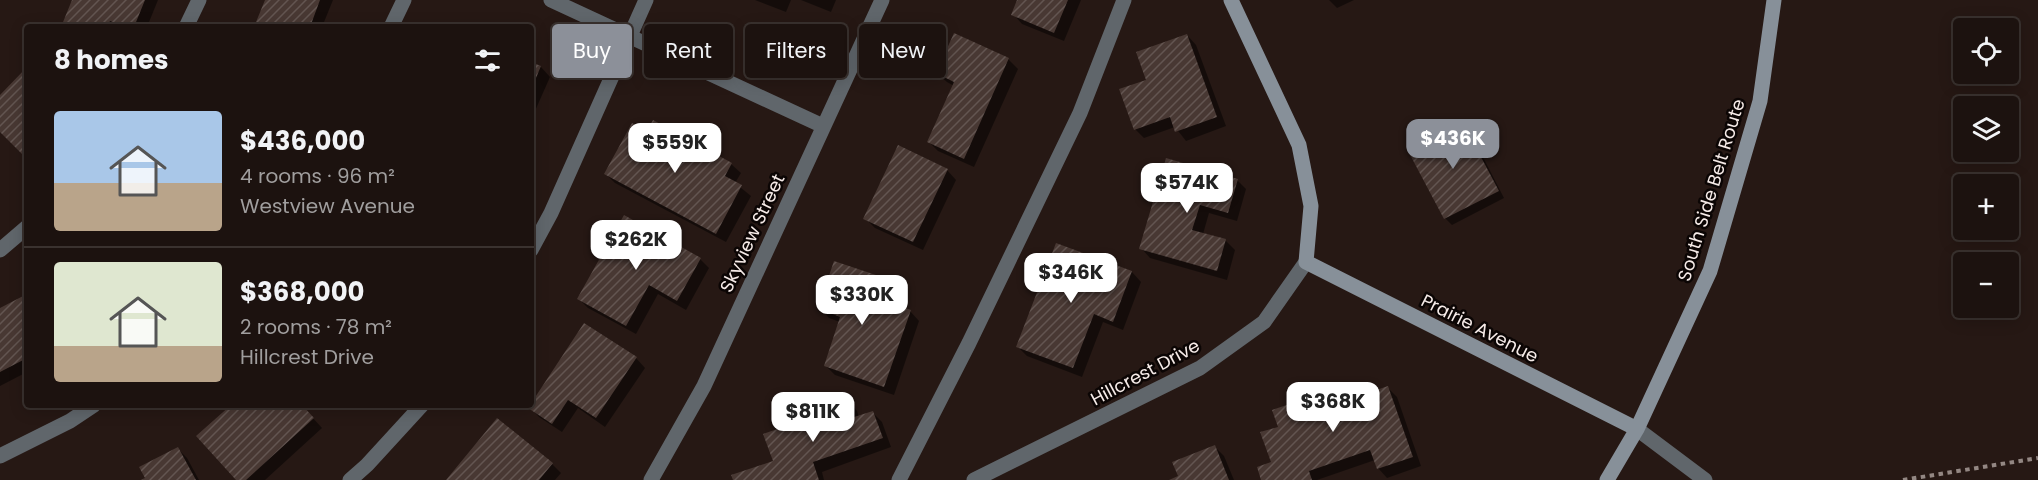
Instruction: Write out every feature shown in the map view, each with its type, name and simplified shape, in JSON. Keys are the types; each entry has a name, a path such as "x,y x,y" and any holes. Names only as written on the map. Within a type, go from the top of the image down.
{"street":[{"path":"187,24 199,0"},
{"path":"392,24 404,0"},
{"path":"551,0 603,24"},
{"path":"632,30 646,0"},
{"name":"Skyview Street","path":"651,480 704,386 882,0"},
{"path":"898,480 969,343 1080,113 1124,0"},
{"path":"1231,0 1299,146 1311,206 1306,262"},
{"name":"South Side Belt Route","path":"1607,480 1637,429 1710,271 1760,101 1774,0"},
{"path":"632,37 823,126"},
{"path":"534,244 551,213 610,78"},
{"path":"0,250 24,230"},
{"name":"Prairie Avenue","path":"1306,262 1637,429"},
{"name":"Hillcrest Drive","path":"974,480 1200,368 1264,322 1306,262"},
{"path":"0,456 70,422 90,408"},
{"path":"350,480 367,465 419,408"},
{"path":"1637,429 1705,480"}],"path":[{"path":"1903,480 2038,458"}],"building":[{"path":"72,0 145,0 135,24 118,24 110,21 108,24 62,24"},
{"path":"265,0 320,0 311,24 255,24"},
{"path":"1017,0 1068,0 1054,33 1011,15"},
{"path":"954,33 1009,58 964,159 927,142 954,82 946,78 946,51"},
{"path":"1187,34 1217,117 1175,132 1170,117 1134,130 1119,89 1146,80 1136,52"},
{"path":"534,63 541,66 534,83"},
{"path":"24,70 24,156 0,132 0,95"},
{"path":"653,120 732,163 725,176 742,185 716,234 604,174 632,123 647,131"},
{"path":"1462,121 1499,191 1444,219 1407,149"},
{"path":"898,145 948,169 913,242 863,219"},
{"path":"1166,158 1238,179 1228,213 1200,205 1192,230 1226,239 1217,271 1139,249"},
{"path":"624,215 701,258 677,301 649,285 626,326 577,299"},
{"path":"1056,243 1132,271 1113,322 1094,314 1073,368 1016,347"},
{"path":"834,261 876,275 870,296 911,310 884,387 824,366 840,317 818,308"},
{"path":"24,296 24,360 0,372 0,308"},
{"path":"584,323 637,357 596,418 568,400 552,424 528,408 534,408 534,399"},
{"path":"1348,384 1353,398 1388,386 1413,457 1377,469 1370,450 1309,471 1312,480 1261,480 1257,467 1271,462 1260,432 1278,427 1272,410"},
{"path":"848,399 854,417 873,411 883,438 813,462 819,480 733,480 731,475 773,461 763,434 820,414 819,410"},
{"path":"228,408 305,408 314,418 246,480 236,480 196,436"},
{"path":"497,418 553,463 539,480 446,480"},
{"path":"1215,445 1229,480 1169,480 1178,476 1172,462"},
{"path":"178,447 196,480 141,480 145,478 139,467"}]}
